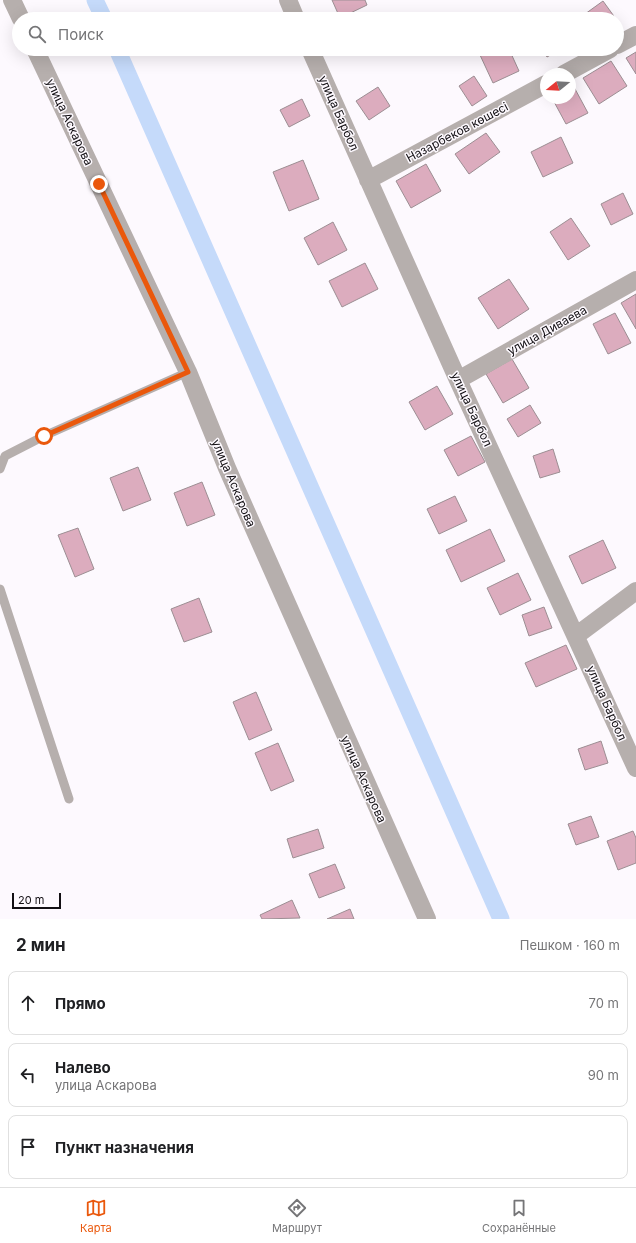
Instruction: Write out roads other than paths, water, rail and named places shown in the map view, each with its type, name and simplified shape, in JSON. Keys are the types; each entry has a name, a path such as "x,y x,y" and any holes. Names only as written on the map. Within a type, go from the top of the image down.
{"street":[{"path":"12,0 18,12"},
{"path":"288,0 293,12"},
{"path":"624,41 636,35"},
{"name":"улица Аскарова","path":"38,56 188,372 226,468 426,919"},
{"name":"улица Барбол","path":"313,56 458,380 577,635 636,768"},
{"path":"575,68 597,56"},
{"name":"Назарбеков көшесі","path":"368,180 540,87"},
{"name":"улица Диваева","path":"458,380 636,280"},
{"path":"577,635 636,591"}],"lane":[{"path":"0,469 5,456 44,436 188,372"},
{"path":"0,589 69,799"}],"waterway":[{"path":"95,0 101,12"},
{"path":"120,56 501,919"}]}
